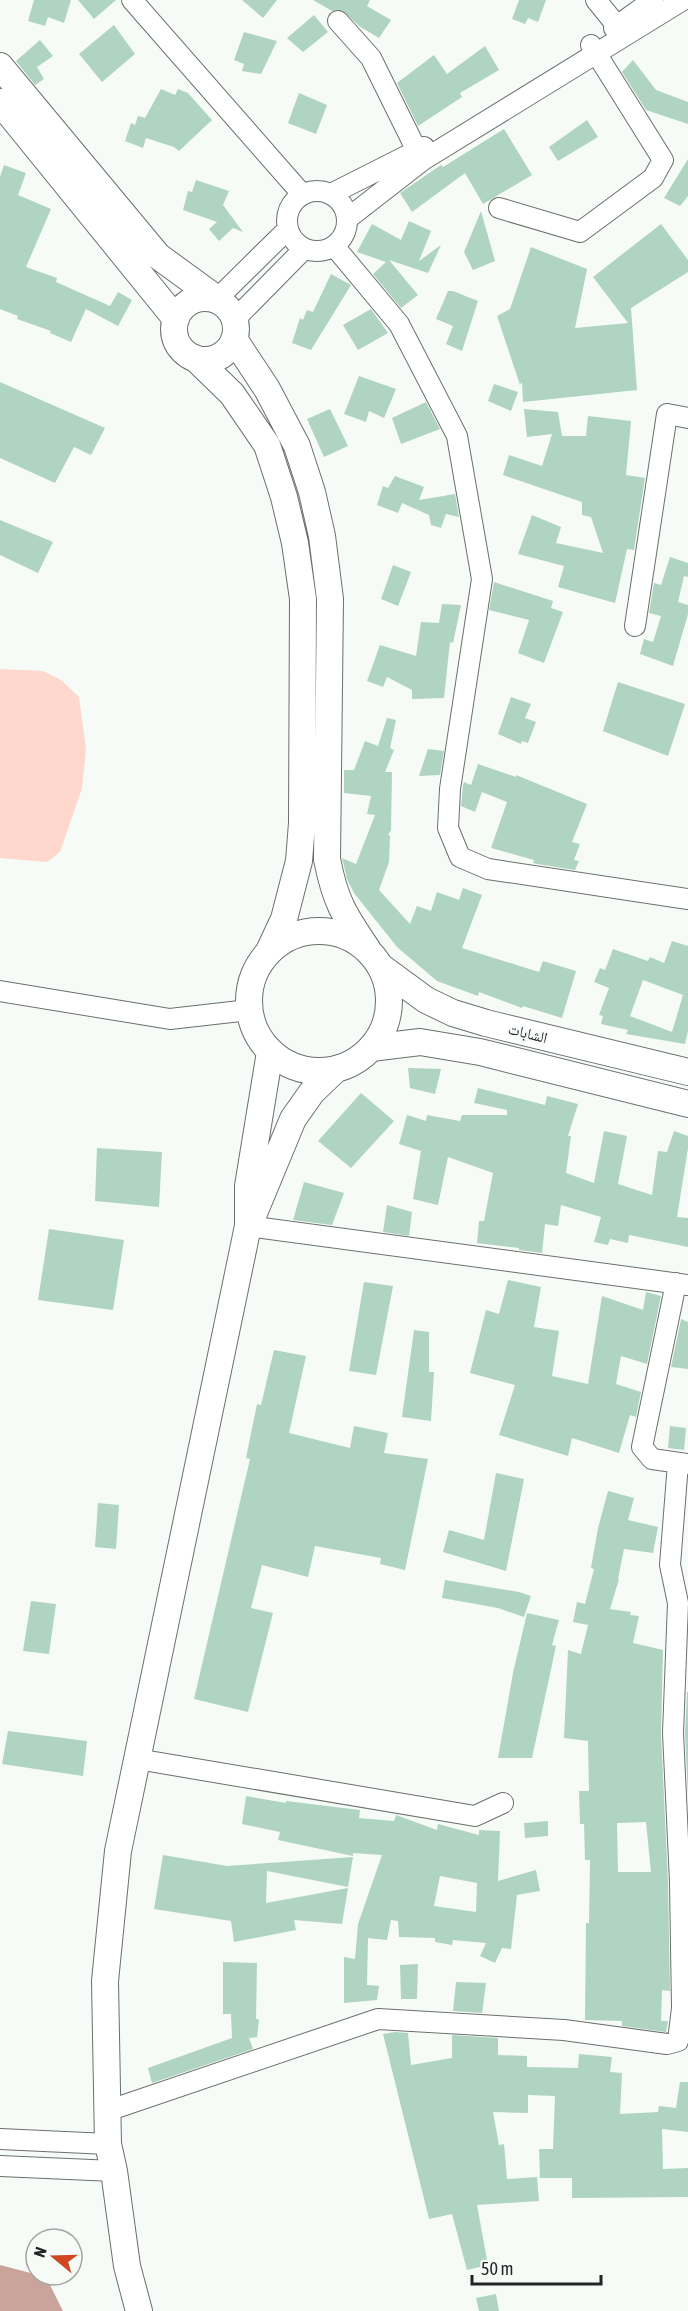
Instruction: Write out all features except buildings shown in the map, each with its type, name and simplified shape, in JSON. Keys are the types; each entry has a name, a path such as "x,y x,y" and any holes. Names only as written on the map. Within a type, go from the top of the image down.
{"main road":[{"path":"0,66 158,256 217,299 231,311 235,329 297,446 312,492 330,599 327,859 333,890 345,917 374,958 388,987 389,1008 383,1029 371,1048 356,1061 336,1069 313,1071 290,1066 270,1052 256,1033 249,1010 249,988 256,968 269,951 284,919 300,851 303,599 290,520 267,445 232,394 195,358 186,354 175,338 176,319 188,303 197,298 217,299"},
{"path":"0,102 176,319"},
{"path":"195,358 214,359 230,348 235,329"},
{"path":"269,951 287,938 307,931 329,931 350,937 374,958"},
{"name":"الشابات","path":"374,958 426,1000 453,1013 688,1072"},
{"name":"الشابات","path":"371,1048 420,1042 449,1046 688,1104"},
{"path":"248,1226 248,1186 270,1052"},
{"path":"139,2311 127,2266 108,2144 105,1981 118,1851 248,1226 293,1119 312,1092 336,1069"}],"street":[{"path":"132,0 302,194"},
{"path":"596,0 617,26"},
{"path":"347,219 423,160 594,49 617,26 653,0"},
{"path":"331,194 417,151 683,0"},
{"path":"338,21 371,58 417,151"},
{"path":"499,208 580,232 653,178 663,160 594,49"},
{"path":"311,190 322,190 331,194 339,200 347,219 342,239 334,246 319,251 304,249 297,244 287,230 288,209 302,194 311,190"},
{"path":"217,299 287,230"},
{"path":"334,246 399,324 457,436 482,579 450,789 448,828 460,857 488,869 688,899"},
{"path":"235,329 304,249"},
{"path":"635,626 667,414 688,418"},
{"path":"0,991 170,1019 249,1010"},
{"path":"107,2111 378,2019 564,2030 667,2044 678,2041 682,2008 681,1916 673,1733 683,1603 670,1565 683,1463 652,1459 642,1447 682,1284 248,1226"},
{"path":"137,1759 475,1816 503,1803"},
{"path":"0,2139 108,2144"},
{"path":"0,2166 114,2171"}],"shaded area":[{"path":"0,669 43,671 61,680 79,697 86,749 82,788 60,852 47,862 0,858"},
{"path":"0,2265 24,2271 24,2287 51,2287 63,2311 0,2311"}]}
